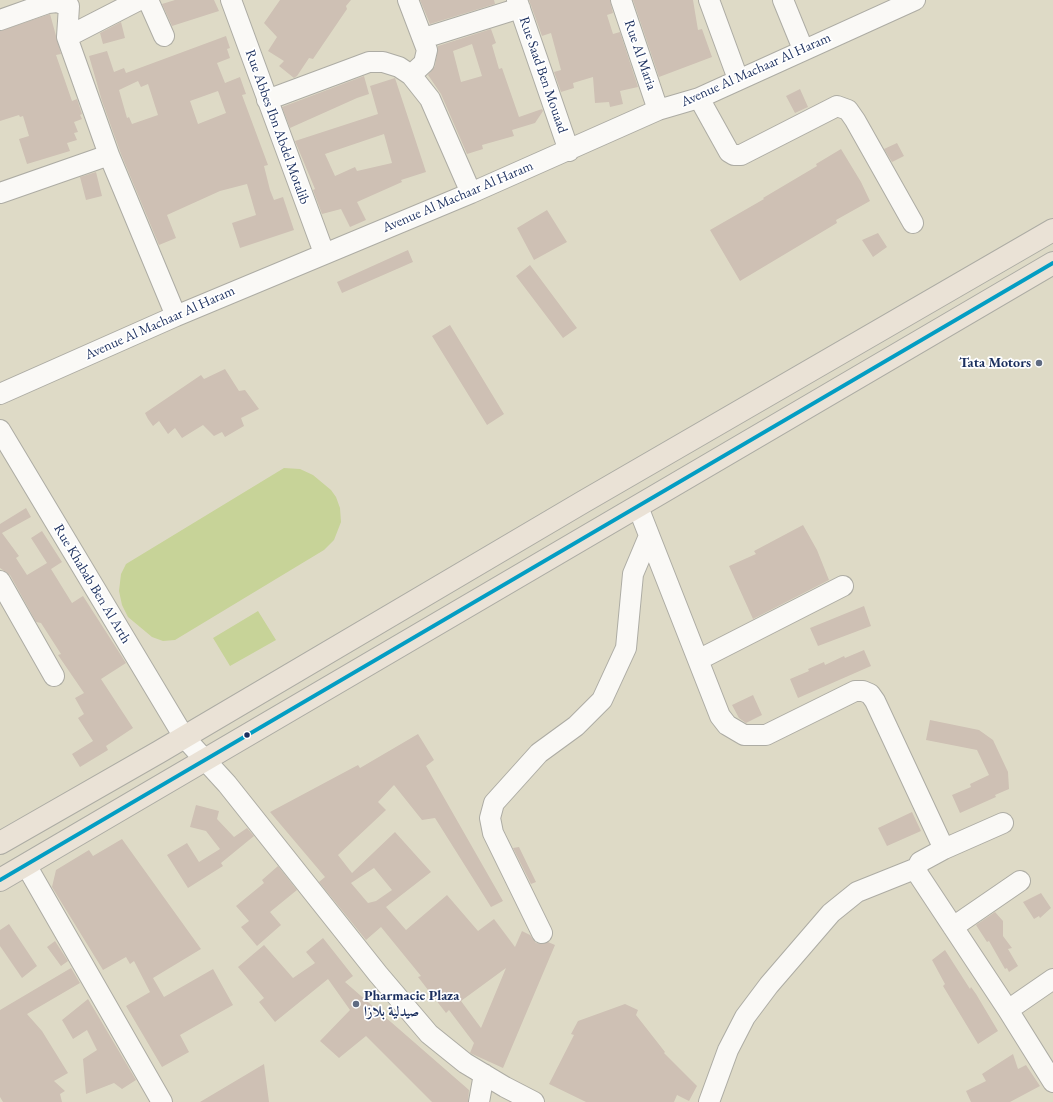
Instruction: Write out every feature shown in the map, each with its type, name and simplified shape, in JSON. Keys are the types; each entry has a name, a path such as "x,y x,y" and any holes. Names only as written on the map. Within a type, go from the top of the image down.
{"main road":[{"path":"0,843 184,737 583,502 1053,230"},
{"path":"0,880 1053,263"}],"street":[{"path":"67,37 139,0"},
{"path":"148,0 164,36"},
{"name":"Rue Abbes Ibn Abdel Motalib","path":"231,0 324,253"},
{"path":"408,0 424,38 427,50 426,58 411,75"},
{"name":"Rue Al Maria","path":"621,0 658,110"},
{"path":"709,0 738,79"},
{"path":"783,0 803,49"},
{"name":"Avenue Al Machaar Al Haram","path":"0,392 324,253 569,151 658,110 699,98 803,49 882,7 915,0"},
{"path":"0,20 48,2 64,3 69,6 67,37 109,155 176,316"},
{"path":"424,38 519,4"},
{"name":"Rue Saad Ben Mouaad","path":"519,4 569,151"},
{"path":"267,100 369,62 383,62 399,67 411,75 430,100 471,193"},
{"path":"699,98 729,152 734,155 741,155 837,106 848,110 913,222"},
{"path":"0,193 109,155"},
{"name":"Rue Khabab Ben Al Arth","path":"0,430 184,737 205,759 429,1034 447,1050 484,1074 501,1095 534,1102"},
{"path":"638,507 720,716 727,725 744,736 766,735 855,692 863,691 870,694 875,701 944,849"},
{"path":"542,933 493,833 490,818 494,803 539,753 576,726 602,700 626,648 634,574 649,536"},
{"path":"0,581 54,676"},
{"path":"698,660 843,586"},
{"path":"1003,823 944,849 920,862 917,868 918,874 1008,1010 1053,1082"},
{"path":"26,865 162,1102"},
{"path":"709,1102 728,1050 745,1017 769,985 831,913 857,892 917,868"},
{"path":"953,927 1020,881"},
{"path":"1008,1010 1053,979"},
{"path":"479,1102 484,1074"}],"green space":[{"path":"284,468 300,469 313,475 331,490 336,497 340,508 341,522 334,540 324,550 175,640 163,641 152,637 128,617 122,605 119,591 121,574 126,564"},
{"path":"258,611 276,640 230,666 213,638"}],"building":[{"path":"175,0 214,0 219,11 172,26 162,4"},
{"path":"280,0 351,0 346,6 347,9 313,59 309,58 294,78 279,66 284,61 268,51 277,37 264,23"},
{"path":"420,0 494,0 495,4 430,24"},
{"path":"529,0 610,0 613,13 607,15 613,34 620,32 638,87 620,91 623,104 610,107 609,102 595,103 593,77 573,83 574,88 561,92 554,72 561,70 551,33 542,36"},
{"path":"633,0 693,0 698,30 702,29 712,57 659,77"},
{"path":"50,14 61,54 56,55 72,101 77,99 82,114 80,115 82,119 74,122 78,132 74,133 77,140 67,143 70,151 27,164 19,139 29,136 23,116 20,117 19,115 0,121 0,31"},
{"path":"121,22 125,38 103,44 100,33"},
{"path":"491,29 496,43 492,45 499,69 502,68 519,117 542,109 543,111 535,123 512,130 514,136 482,145 483,149 467,154 441,94 428,75 435,66 438,46","holes":["472,44 482,76 461,82 453,51"]},
{"path":"226,36 230,48 227,49 230,58 217,63 225,83 240,77 246,94 242,95 268,165 264,166 270,190 274,200 283,197 294,230 240,248 232,223 256,215 247,184 220,191 167,215 176,238 159,245 121,154 102,101 89,56 107,51 114,72 124,68 126,73","holes":["138,81 141,87 148,84 158,115 132,124 129,117 127,118 119,90","218,91 226,113 198,124 190,101"]},
{"path":"364,76 369,94 290,128 282,107"},
{"path":"395,78 426,172 401,180 402,182 357,202 366,220 350,227 341,209 322,214 313,190 315,189 295,141 378,114 370,86","holes":["384,134 392,163 357,171 355,167 335,176 325,154"]},
{"path":"800,89 808,107 795,113 786,96"},
{"path":"897,143 904,156 892,162 884,149"},
{"path":"841,149 861,182 870,201 836,220 837,223 740,281 710,230 764,199 763,198 817,166 816,164"},
{"path":"96,172 102,196 86,200 80,177"},
{"path":"547,210 567,242 534,260 517,228"},
{"path":"878,233 887,247 873,257 862,240"},
{"path":"408,250 413,262 342,293 337,282"},
{"path":"530,265 577,328 563,338 516,276"},
{"path":"450,325 504,414 487,425 432,336"},
{"path":"225,369 239,391 245,390 259,409 241,418 244,426 225,437 222,432 214,436 203,425 182,438 175,428 168,434 159,421 153,426 145,413 201,375 204,379"},
{"path":"26,508 31,517 2,533 19,556 16,558 27,575 47,563 31,538 42,531 62,562 51,569 72,603 83,596 126,663 101,679 133,728 106,746 108,750 80,767 72,754 93,741 78,718 84,714 75,698 84,693 58,655 61,654 41,623 36,622 10,575 0,568 0,524"},
{"path":"803,525 817,550 829,580 753,619 729,566 756,554 754,551"},
{"path":"864,606 871,626 818,646 810,628"},
{"path":"864,650 871,666 798,698 790,679 809,671 808,669 824,662 825,665 844,656 845,658"},
{"path":"753,695 762,715 746,723 739,718 732,705"},
{"path":"930,720 979,730 993,740 1008,772 1009,789 995,795 996,797 960,813 952,795 971,787 970,784 989,775 977,750 926,740"},
{"path":"418,734 434,760 426,766 503,901 491,907 435,818 422,820 394,785 378,802 386,810 338,855 352,873 395,832 431,872 386,907 406,930 447,895 478,931 494,919 515,947 522,931 530,935 536,943 542,944 548,942 555,945 503,1068 470,1053 474,1043 449,1010 446,1013 418,977 421,976 381,927 366,940 319,882 325,877 270,812 358,765 360,768","holes":["374,868 392,890 376,901 368,903 351,883","506,968 481,1028 461,1001"]},
{"path":"196,805 219,811 217,819 234,837 247,828 254,836 221,863 223,866 188,888 167,855 187,843 199,862 220,849 206,831 190,827"},
{"path":"912,812 921,831 887,846 878,828"},
{"path":"122,839 201,949 153,978 164,997 213,969 233,1005 180,1035 189,1052 162,1067 126,1006 150,992 134,961 130,964 126,957 103,970 52,887 56,870 89,850 93,856"},
{"path":"519,847 536,882 531,884 513,848"},
{"path":"278,866 297,890 270,912 281,925 257,946 241,927 249,921 236,906 264,883 262,880"},
{"path":"1041,893 1051,908 1040,918 1039,916 1034,919 1023,902"},
{"path":"995,912 1003,921 1003,936 1012,948 1008,949 1018,966 1009,972 1007,968 1005,969 989,941 987,942 976,925"},
{"path":"9,924 37,966 22,978 0,946 0,930"},
{"path":"323,938 353,976 345,982 469,1090 468,1102 432,1102 366,1036 339,1058 320,1041 350,1010 328,979 275,1022 259,1002 264,998 238,967 264,945 293,978 315,963 306,952"},
{"path":"55,941 68,961 61,966 47,947"},
{"path":"945,950 970,989 971,987 976,994 998,1031 978,1044 943,986 945,984 932,960"},
{"path":"71,968 80,983 27,1014 42,1031 68,1073 54,1081 65,1091 60,1094 62,1102 3,1102 0,1097 0,1010"},
{"path":"88,999 136,1080 122,1089 114,1083 86,1094 83,1059 97,1050 87,1030 73,1039 62,1020"},
{"path":"625,1004 638,1010 636,1015 665,1052 664,1053 697,1086 689,1101 677,1095 674,1102 586,1102 549,1084 574,1035 571,1034 578,1021"},
{"path":"1013,1054 1018,1069 1026,1065 1040,1086 1010,1102 971,1102 966,1091 986,1081 982,1074"},
{"path":"264,1064 269,1102 200,1102"}],"transit line":[{"path":"0,880 1053,263"}],"place":[{"name":"Tata Motors","path":"1039,363"},
{"name":"Pharmacie Plaza صيدلية بلازا","path":"356,1004"}]}
